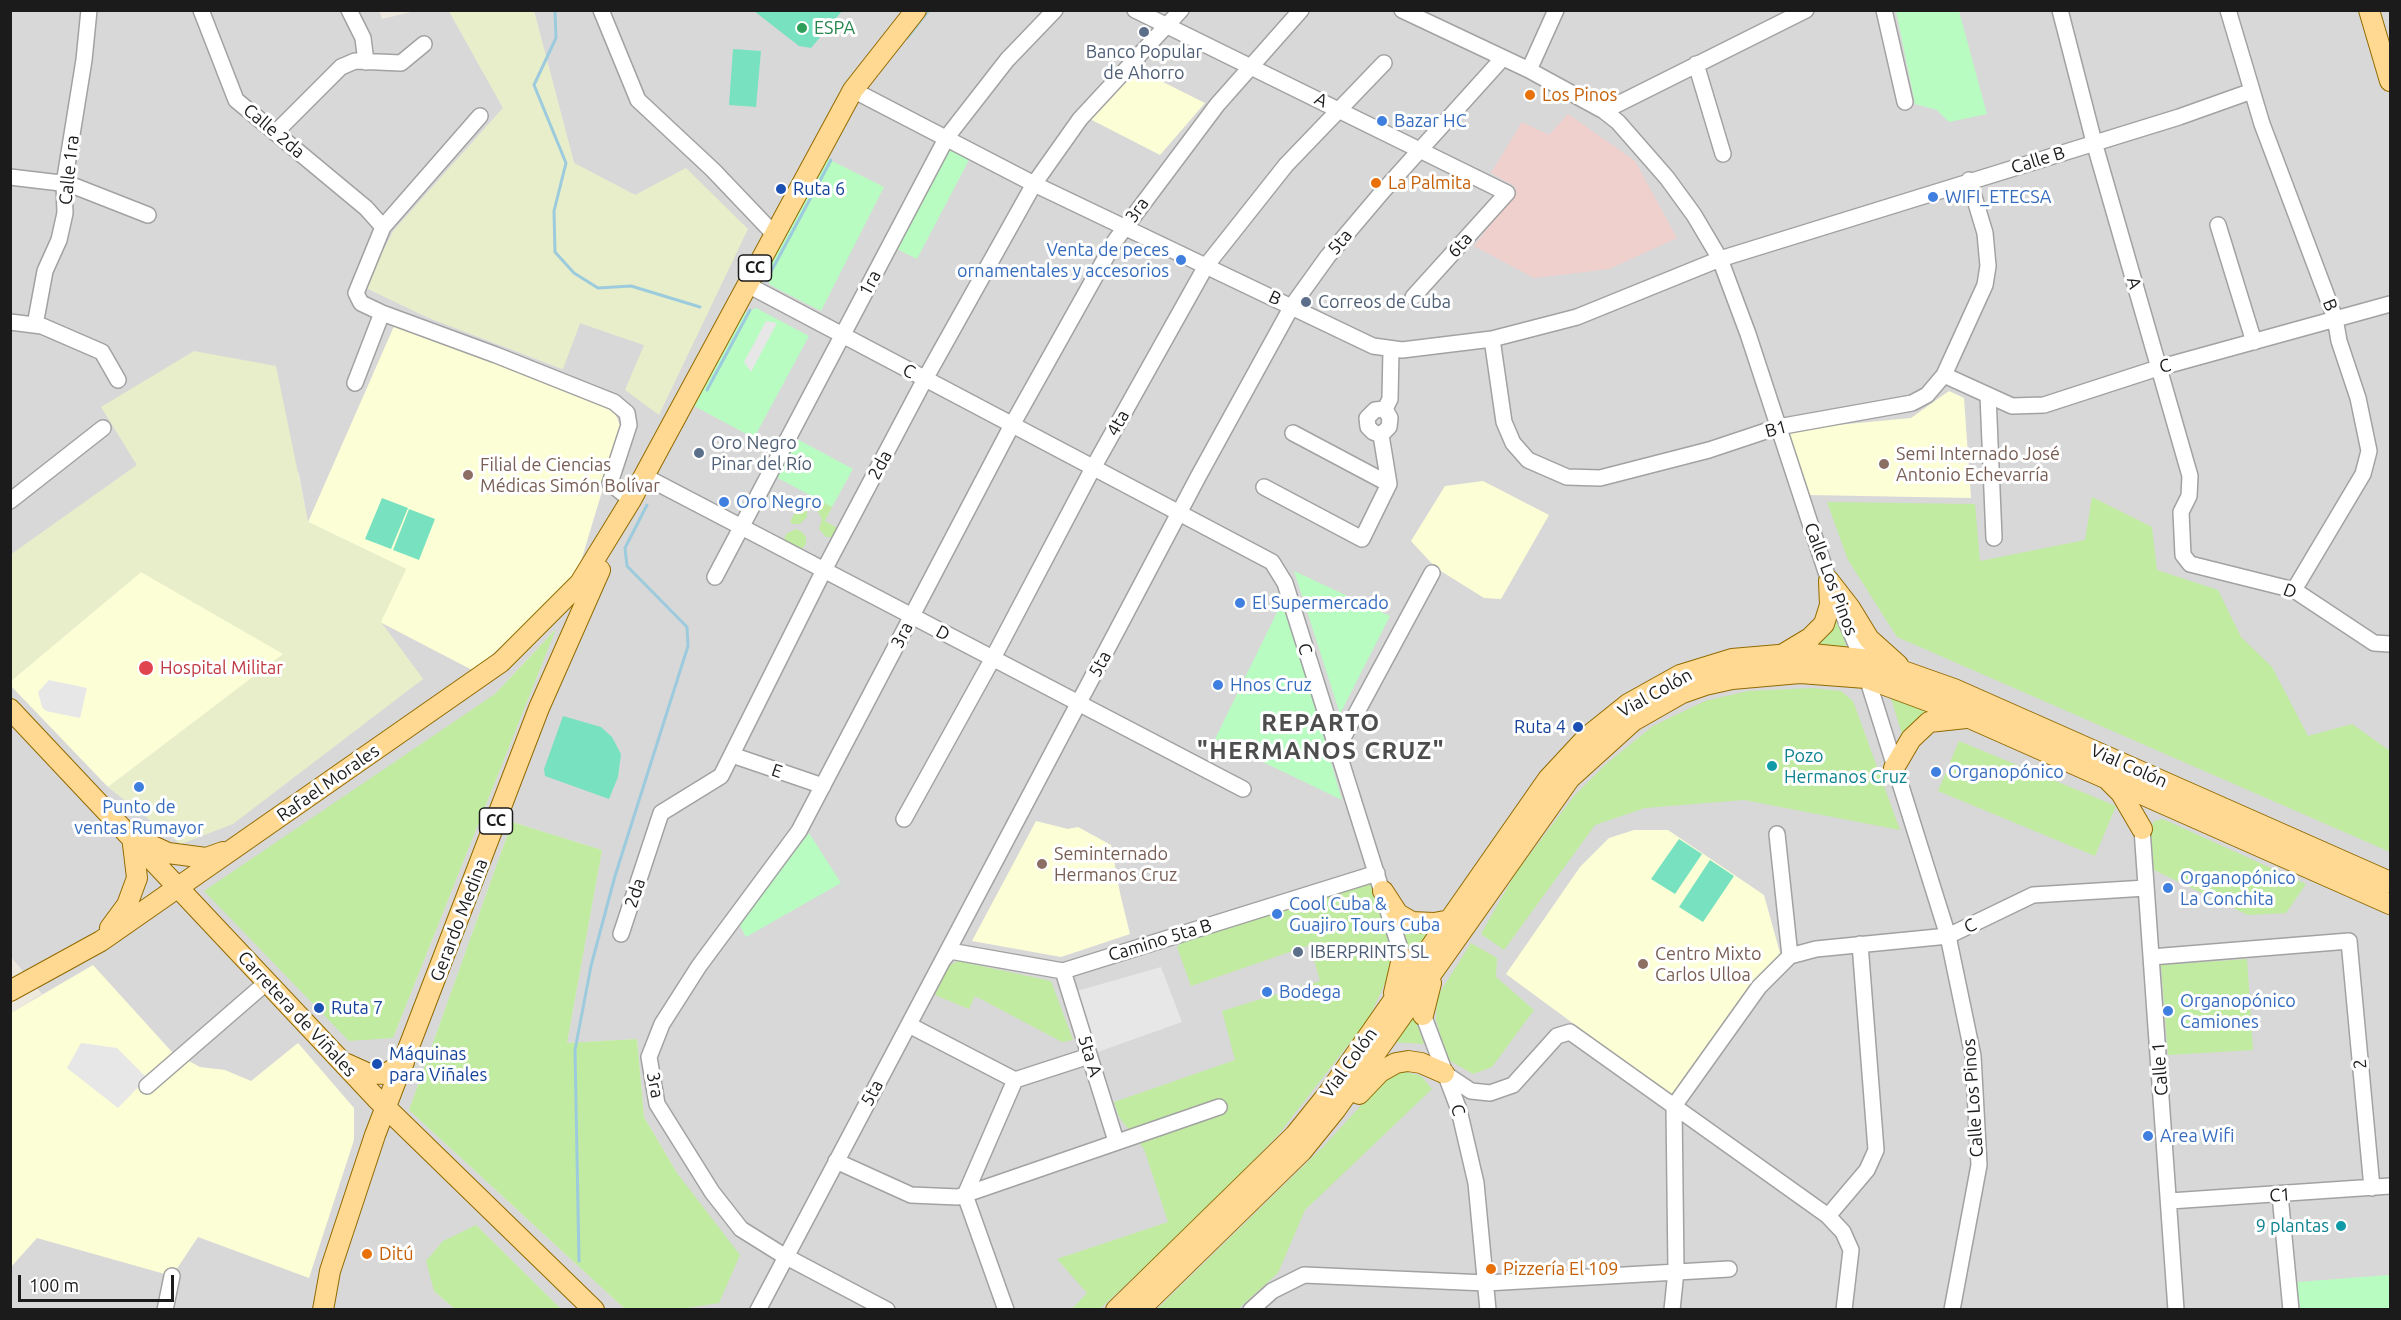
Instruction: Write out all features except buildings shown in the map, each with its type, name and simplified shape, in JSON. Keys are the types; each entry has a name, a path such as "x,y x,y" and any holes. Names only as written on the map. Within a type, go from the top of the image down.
{"main road":[{"name":"CC","path":"612,536 746,284 853,90 916,10"},
{"path":"2369,10 2391,81"},
{"path":"2382,10 2391,39"},
{"name":"Rafael Morales","path":"10,991 101,940 501,662 580,584 612,536"},
{"name":"Gerardo Medina","path":"323,1310 330,1271 346,1217 386,1107 539,708 606,556 612,536"},
{"path":"1783,655 1810,638 1824,624 1830,604 1828,581"},
{"path":"1828,581 1850,608 1869,639 1905,671"},
{"name":"Vial Colón","path":"1139,1310 1302,1151 1375,1054 1413,987 1548,779 1587,737 1628,704 1680,675 1732,659 1802,653 1861,657 1905,671 1974,698 2391,882"},
{"name":"Vial Colón","path":"1116,1310 1295,1136 1389,1008 1413,987 1448,949 1461,912 1556,794 1599,749 1633,721 1682,693 1732,679 1800,673 1866,678 1970,718 2391,904"},
{"name":"Carretera de Viñales","path":"10,709 132,836 342,1062 594,1310"},
{"path":"1894,768 1911,739 1929,722 1970,718"},
{"path":"2105,777 2121,793 2142,829"},
{"path":"2142,829 2147,816 2156,809 2187,813"},
{"path":"132,836 168,853 187,856 206,858 233,849"},
{"path":"101,940 127,905 137,878 132,836"},
{"path":"1380,882 1408,906 1430,912 1447,908 1461,912"},
{"path":"1423,1016 1427,991 1448,949"},
{"path":"1389,1008 1402,958"},
{"path":"1353,1060 1399,1048 1441,1066"},
{"path":"1302,1151 1327,1130 1380,1072 1408,1060 1441,1066"},
{"path":"342,1062 367,1073 386,1074 404,1062"}],"street":[{"name":"Calle 1ra","path":"35,325 45,272 59,240 65,213 64,184 84,60 89,10"},
{"name":"Calle 2da","path":"201,10 236,100 366,208 382,227"},
{"path":"349,10 363,38 366,62"},
{"path":"601,10 638,100 713,170 774,234"},
{"name":"1ra","path":"715,577 946,137 1007,60 1055,10"},
{"name":"A","path":"1135,10 1507,193"},
{"name":"2da","path":"621,934 662,813 721,776 824,570 925,379 1034,184 1080,119 1181,10"},
{"name":"3ra","path":"887,1310 741,1229 712,1192 657,1104 650,1057 662,1024 684,990 799,831 1012,425 1124,227 1217,105 1252,68 1300,10"},
{"name":"Calle Los Pinos","path":"1402,10 1529,70 1604,111 1618,122 1667,178 1694,215 1720,259 1828,581 1861,657 1948,936 1973,1056 1978,1164 1952,1310"},
{"path":"1529,70 1556,10"},
{"path":"1604,111 1806,10"},
{"path":"1884,10 1905,102"},
{"name":"B","path":"2228,10 2252,91 2336,318 2338,341 2358,398 2369,451 2363,474 2294,590"},
{"name":"A","path":"2061,11 2094,142 2190,476 2188,496 2181,512 2183,555"},
{"path":"275,133 341,66 355,61 400,63 424,44"},
{"name":"5ta","path":"758,1310 1079,702 1292,306 1328,256 1502,58"},
{"name":"4ta","path":"904,819 993,658 1093,468 1206,266 1286,165 1338,108 1384,63"},
{"path":"1696,64 1723,154"},
{"name":"B","path":"853,90 1034,184 1373,346 1391,350 1492,339 1577,317 1720,259"},
{"name":"Calle B","path":"1720,259 2252,91"},
{"path":"480,116 382,227 356,293 361,303 382,314 496,355 614,402 627,412 629,425 610,483 632,500"},
{"path":"10,177 64,184 148,215"},
{"name":"B1","path":"1492,339 1504,422 1513,443 1528,460 1567,477 1600,478 1709,450 1778,427 1912,403 1927,395 1944,375 1978,301 1988,266 1986,233 1969,180"},
{"name":"6ta","path":"1413,297 1507,193"},
{"path":"2218,225 2254,342"},
{"name":"C","path":"746,284 1272,562 1285,583 1402,958 1459,1110 1476,1183 1488,1310"},
{"name":"C","path":"1944,375 2012,406 2044,405 2158,368 2391,304"},
{"path":"355,383 382,314"},
{"path":"10,322 35,325 102,352 118,380"},
{"path":"1264,487 1362,539 1389,484 1381,435 1368,427 1367,418 1375,410 1385,409 1390,399 1391,350"},
{"path":"1988,395 1994,538"},
{"path":"10,501 103,428"},
{"path":"1293,433 1389,484"},
{"name":"D","path":"644,476 1243,789"},
{"name":"D","path":"2183,555 2190,564 2294,590 2374,643 2391,644"},
{"path":"1337,749 1432,573"},
{"name":"E","path":"732,755 823,786"},
{"name":"Calle 1","path":"2142,829 2176,1310"},
{"path":"1672,1310 1676,1271 1674,1106 1759,987 1790,956 1777,834"},
{"name":"Camino 5ta B","path":"943,960 950,951 1064,971 1380,882"},
{"name":"C","path":"1790,956 1816,949 1948,936 2033,895 2146,888"},
{"name":"2","path":"2151,957 2349,941 2372,1188"},
{"path":"1828,1216 1868,1170 1876,1150 1860,944"},
{"name":"5ta A","path":"1064,971 1116,1141"},
{"path":"147,1086 267,982"},
{"path":"909,1025 1015,1080 1089,1056"},
{"path":"1441,1066 1471,1091 1490,1094 1513,1085 1557,1036 1570,1032 1828,1216 1843,1232 1851,1250 1844,1310"},
{"path":"1006,1310 965,1195 1015,1080"},
{"path":"836,1161 911,1195 958,1197 1219,1107"},
{"name":"C1","path":"2170,1201 2391,1186"},
{"path":"2280,1195 2291,1310"},
{"path":"1251,1310 1272,1292 1304,1275 1486,1283 1729,1269"},
{"path":"165,1310 172,1276"}],"shaded area":[{"path":"379,10 382,19 415,11 449,11 503,108 394,230 364,287 429,318 562,369 580,323 644,345 659,415 635,195 574,163 534,11 2390,11 2390,1309 681,1309 719,1302 677,1173 644,1117 637,1039 567,1043 602,850 512,822 409,1110 625,1309 561,1309 476,1225 434,1291 455,1309 11,1309 11,1013 42,994 11,957 11,681 108,787 181,844 423,679 380,622 406,569 308,522 299,473 102,407 137,465 11,555 11,11","holes":["555,630 393,1038 495,694"]},
{"path":"449,11 534,11 574,163 635,195 686,168 748,229 659,415 625,390 644,345 580,323 563,369 429,318 364,287 394,230 503,108"},
{"path":"1135,68 1205,103 1160,155 1090,119"},
{"path":"1568,114 1635,161 1677,238 1609,269 1534,278 1474,246 1510,199 1516,187 1491,173 1522,122 1549,135"},
{"path":"766,321 777,323 751,372 744,362"},
{"name":"Filial de Ciencias Médicas Simón Bolívar","path":"395,324 602,403 614,411 621,428 576,578 474,671 380,622 406,569 308,522"},
{"path":"194,351 276,366 308,522 406,569 381,622 423,679 233,824 181,844 108,787 283,654 141,572 11,681 10,555 137,465 101,407"},
{"name":"Semi Internado José Antonio Echevarría","path":"1949,391 1964,398 1971,498 1810,495 1789,433 1827,426 1911,418"},
{"path":"1483,481 1549,515 1501,599 1484,598 1436,568 1411,541 1445,486"},
{"name":"Hospital Militar","path":"141,572 284,654 108,787 11,686 11,681"},
{"path":"49,680 87,688 80,718 46,711 42,707 38,692"},
{"path":"1036,821 1068,829 1078,827 1111,845 1130,934 1061,957 972,941"},
{"name":"Centro Mixto Carlos Ulloa","path":"1634,830 1668,830 1764,895 1780,953 1680,1102 1506,974 1580,867 1609,838"},
{"path":"93,965 172,1052 200,1067 225,1070 251,1081 298,1043 354,1108 354,1140 309,1278 198,1237 172,1276 37,1238 11,1267 11,1013"},
{"path":"1161,967 1182,1022 1095,1053 1077,991"},
{"path":"81,1043 117,1048 147,1078 118,1108 67,1068"}],"green space":[{"name":"ESPA","path":"754,11 842,11 811,48 799,46"},
{"path":"1896,11 1959,11 1987,114 1949,122 1937,110 1915,104"},
{"path":"733,49 761,51 756,107 729,105"},
{"path":"948,149 970,158 917,259 897,249"},
{"path":"824,157 884,187 821,311 770,285 765,272"},
{"path":"756,308 809,336 754,438 694,406 744,313"},
{"path":"797,439 853,469 832,507 776,477"},
{"path":"2092,497 2152,527 2157,570 2218,590 2241,637 2272,667 2308,736 2352,724 2390,751 2390,852 1897,637 1848,560 1827,502 1975,504 1980,561 2085,540"},
{"path":"382,498 408,508 391,549 365,539"},
{"path":"821,501 832,507 825,521 841,530 833,537 826,537 819,529 822,519 817,510"},
{"path":"800,503 807,510 807,517 800,524 793,524 790,522"},
{"path":"409,509 435,519 419,560 393,550"},
{"path":"796,529 806,537 806,544 801,550 784,541 786,534"},
{"path":"1294,571 1390,616 1340,714"},
{"path":"1283,600 1342,800 1215,739"},
{"path":"1835,607 1847,649 1813,646"},
{"path":"556,629 393,1038 349,1041 204,891 495,694"},
{"path":"1812,688 1841,691 1853,701 1900,830 1744,800 1645,808 1595,825 1504,950 1481,934 1515,874 1574,796 1606,764 1653,726 1705,701 1748,691"},
{"path":"1889,691 1942,711 1904,741"},
{"path":"563,716 601,727 612,737 621,754 618,777 609,799 545,776 544,769"},
{"path":"1959,741 2116,806 2095,856 1938,791"},
{"path":"2163,819 2306,884 2286,913 2248,915 2154,870 2150,830 2154,821"},
{"path":"512,822 602,850 567,1043 637,1039 644,1117 677,1173 740,1255 719,1303 681,1309 625,1309 409,1110"},
{"path":"809,833 841,883 746,937 739,924"},
{"path":"1679,839 1702,854 1675,894 1651,879"},
{"path":"1710,860 1734,876 1703,922 1679,907"},
{"path":"1372,881 1392,950 1392,968 1369,1018 1278,1135 1199,1216 1100,1309 1072,1309 1087,1293 1057,1259 1168,1222 1144,1149 1119,1117 1114,1102 1235,1060 1222,1011 1320,981 1310,945 1191,986 1177,947 1184,940"},
{"path":"1395,921 1431,929 1409,962"},
{"path":"1471,943 1497,958 1496,977 1534,1010 1492,1067 1473,1074 1447,1059 1436,1020 1437,997"},
{"path":"2247,959 2253,1050 2168,1055 2161,965"},
{"path":"958,961 1051,981 1073,1040 1062,1042 975,996 969,1009 935,995 947,967"},
{"path":"1412,1010 1424,1044 1393,1042"},
{"path":"1402,1071 1421,1076 1432,1089 1305,1210 1278,1273 1238,1309 1156,1310 1323,1147 1387,1077"},
{"path":"476,1225 561,1309 455,1309 434,1291 426,1261 443,1241"},
{"path":"2390,1275 2390,1309 2300,1309 2297,1282"}],"waterway":[{"path":"555,10 556,38 534,85 566,163 554,211 555,252 574,273 598,288 631,286 700,307"},
{"path":"907,38 929,10"},
{"path":"766,281 831,160"},
{"path":"707,390 750,310"},
{"path":"579,1261 575,1050 591,966 615,876 688,646 687,627 627,566 625,548 647,505"}],"place":[{"name":"ESPA","path":"802,28"},
{"name":"Banco Popular de Ahorro","path":"1144,32"},
{"name":"Los Pinos","path":"1530,95"},
{"name":"Bazar HC","path":"1382,121"},
{"name":"La Palmita","path":"1376,183"},
{"name":"Ruta 6","path":"781,189"},
{"name":"WIFI_ETECSA","path":"1933,197"},
{"name":"Venta de peces ornamentales y accesorios","path":"1181,260"},
{"name":"Correos de Cuba","path":"1306,302"},
{"name":"Oro Negro Pinar del Río","path":"699,453"},
{"name":"Semi Internado José Antonio Echevarría","path":"1884,464"},
{"name":"Filial de Ciencias Médicas Simón Bolívar","path":"468,475"},
{"name":"Oro Negro","path":"724,502"},
{"name":"El Supermercado","path":"1240,603"},
{"name":"Hospital Militar","path":"146,668"},
{"name":"Hnos Cruz","path":"1218,685"},
{"name":"Ruta 4","path":"1578,727"},
{"name":"Pozo Hermanos Cruz","path":"1772,766"},
{"name":"Organopónico","path":"1936,772"},
{"name":"Punto de ventas Rumayor","path":"139,787"},
{"name":"Seminternado Hermanos Cruz","path":"1042,864"},
{"name":"Organopónico La Conchita","path":"2168,888"},
{"name":"Cool Cuba & Guajiro Tours Cuba","path":"1277,914"},
{"name":"IBERPRINTS SL","path":"1298,952"},
{"name":"Centro Mixto Carlos Ulloa","path":"1643,964"},
{"name":"Bodega","path":"1267,992"},
{"name":"Ruta 7","path":"319,1008"},
{"name":"Organopónico Camiones","path":"2168,1011"},
{"name":"Máquinas para Viñales","path":"377,1064"},
{"name":"Area Wifi","path":"2148,1136"},
{"name":"9 plantas","path":"2341,1226"},
{"name":"Ditú","path":"367,1254"},
{"name":"Pizzería El 109","path":"1491,1269"}],"district":[{"name":"REPARTO \"HERMANOS CRUZ\"","path":"1321,737"}]}
